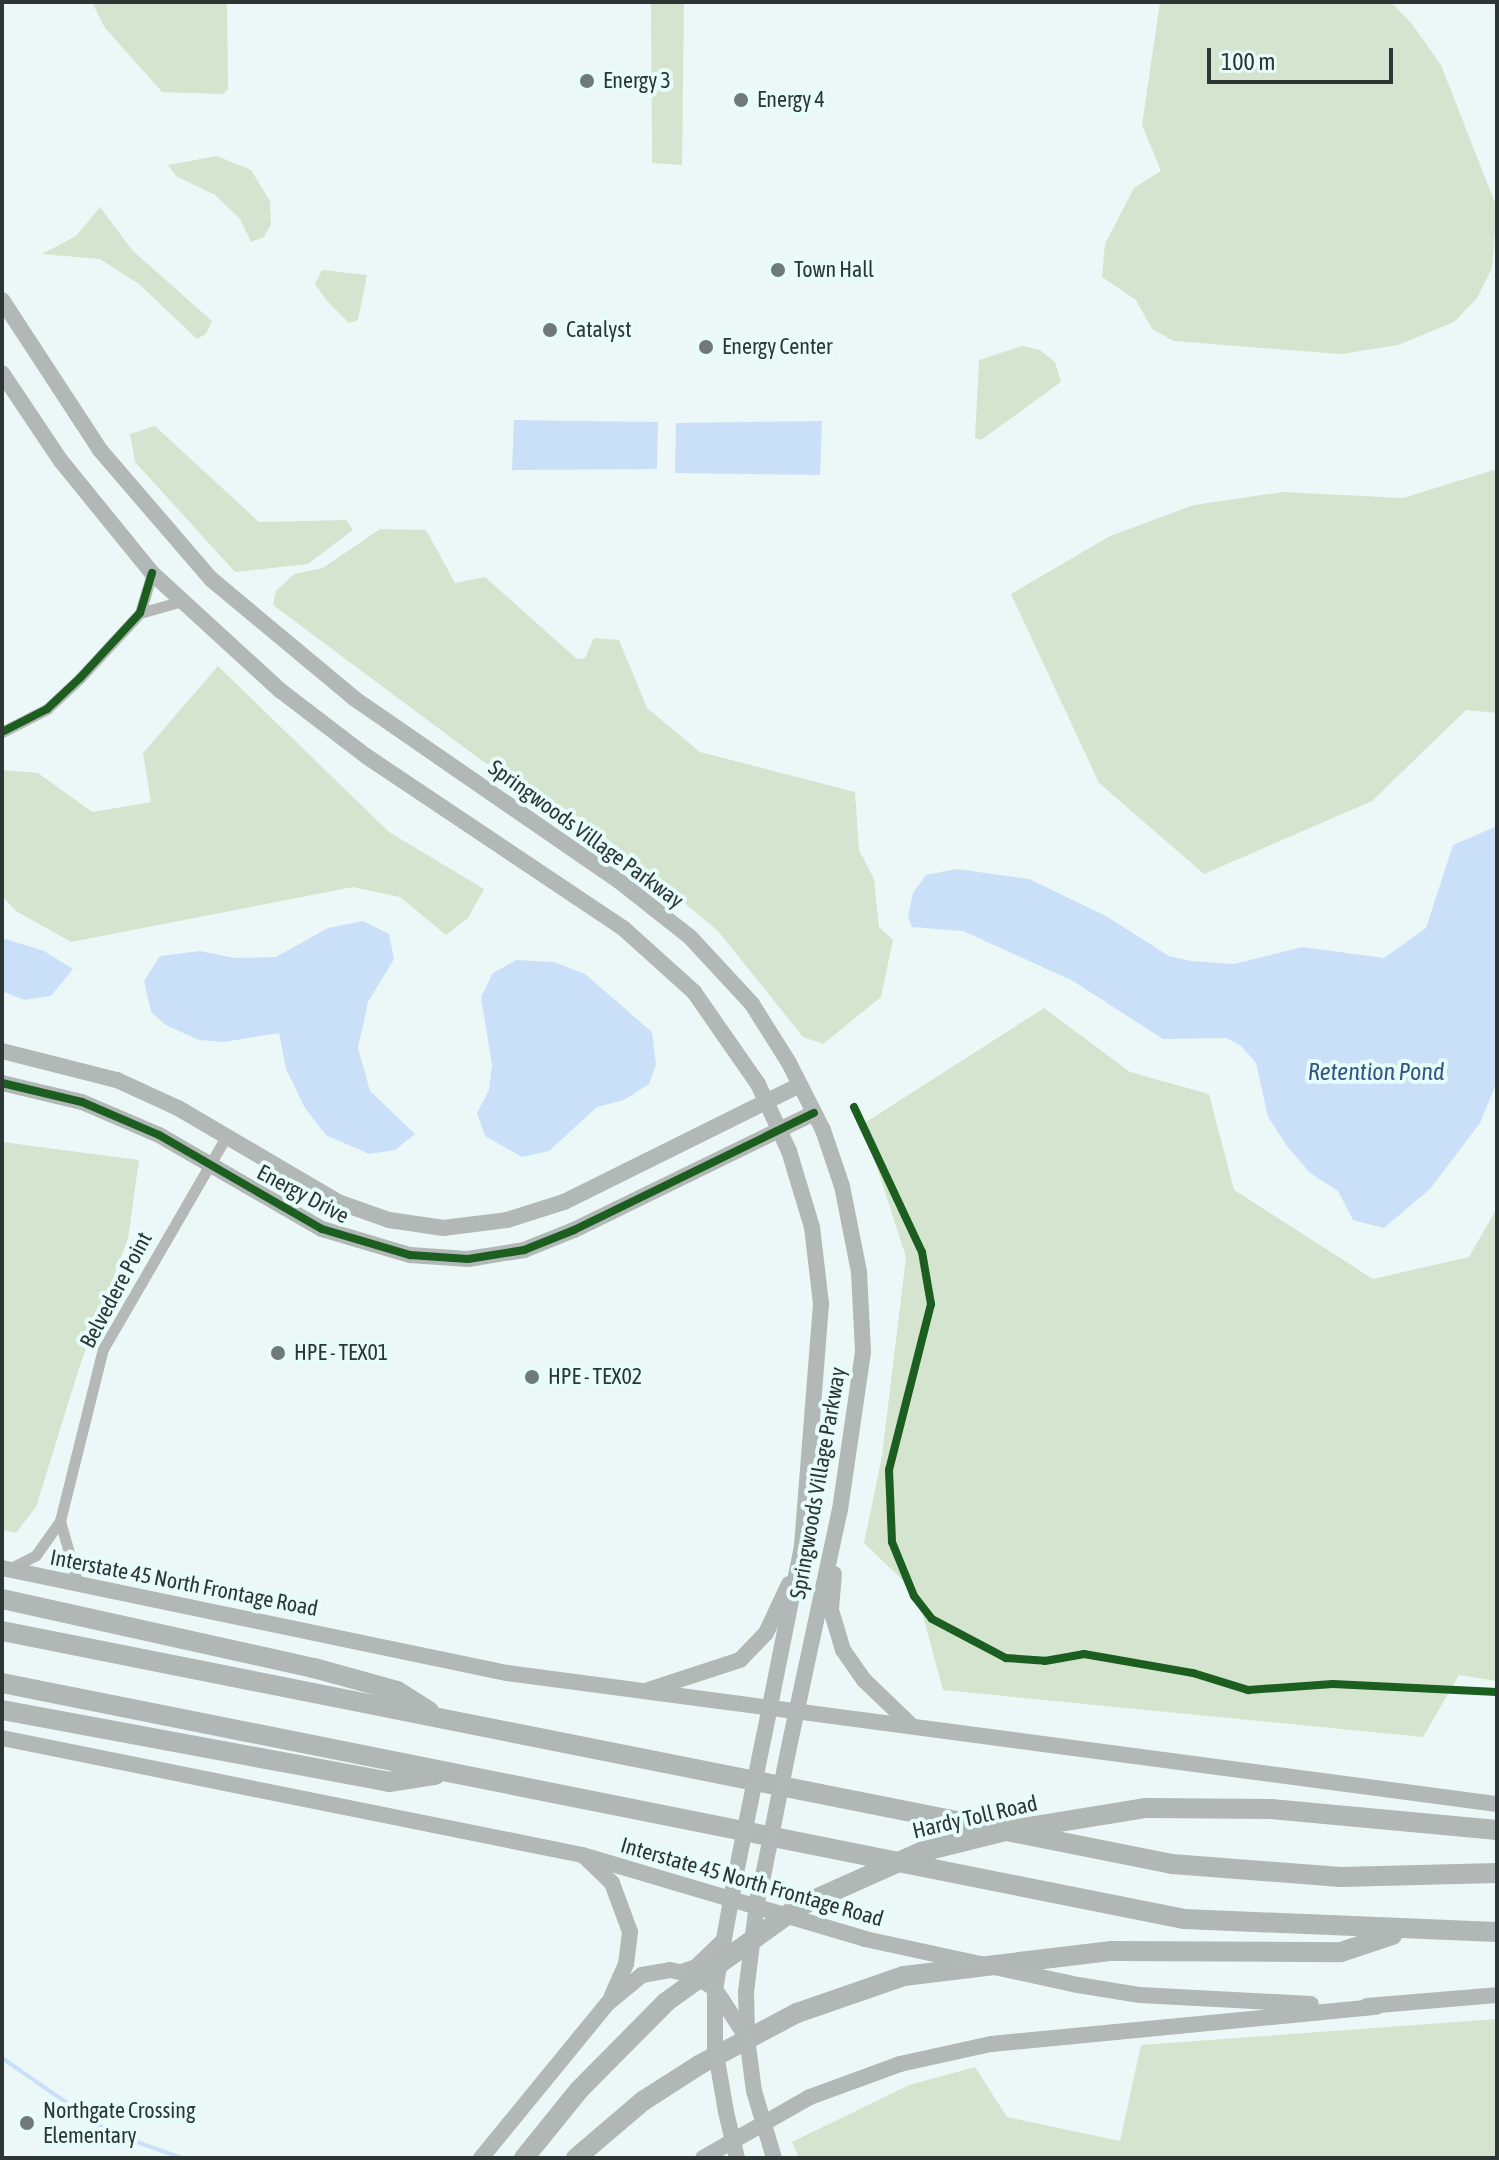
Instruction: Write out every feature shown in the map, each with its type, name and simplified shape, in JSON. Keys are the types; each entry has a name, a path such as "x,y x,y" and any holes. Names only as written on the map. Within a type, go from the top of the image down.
{"highway":[{"path":"2,1599 314,1668 397,1691 443,1719"},
{"path":"2,1631 1172,1864 1340,1877 1497,1873"},
{"path":"2,1683 1184,1919 1404,1932 1497,1932"},
{"path":"2,1710 389,1782 451,1772"},
{"name":"Hardy Toll Road","path":"524,2158 579,2090 666,2002 798,1907 921,1852 1005,1831 1146,1808 1271,1809 1497,1830"},
{"path":"576,2158 643,2101 699,2065 797,2013 904,1976 1112,1951 1341,1952 1404,1932"}],"main road":[{"name":"Springwoods Village Parkway","path":"3,305 100,450 211,579 355,699 619,881 690,937 752,1004 814,1113 842,1186 862,1312 860,1394 840,1509 758,1899 746,1992 747,2038 754,2091 761,2127 774,2158"},
{"path":"2,335 20,329"},
{"name":"Springwoods Village Parkway","path":"2,373 61,461 152,573 281,691 366,756 623,928 694,992 740,1051 781,1133 812,1227 821,1304 800,1560 721,1943 719,1998 726,2112 737,2158"},
{"name":"Energy Drive","path":"2,1051 117,1080 226,1137 338,1202 389,1220 443,1228 507,1220 564,1202 800,1085"},
{"name":"Energy Drive","path":"2,1083 82,1102 209,1164 322,1229 365,1245 410,1255 468,1259 524,1250 574,1230 781,1133 814,1113"},
{"path":"840,1509 843,1529 831,1610 843,1650 864,1680 913,1727"},
{"path":"638,1692 740,1660 766,1633 800,1560"},
{"name":"Interstate 45 North Frontage Road","path":"5,1569 507,1673 1497,1804"},
{"name":"Interstate 45 North Frontage Road","path":"2,1738 582,1855 732,1891 865,1939 1078,1985 1140,1995 1376,2007 1497,1995"},
{"path":"582,1855 612,1883 630,1932 626,1964 608,2003"},
{"path":"481,2158 608,2003 642,1975 679,1972 696,1967 721,1943"},
{"path":"679,1972 719,1998 747,2038"},
{"path":"703,2158 810,2097 900,2064 991,2044 1376,2007"}],"street":[{"path":"2,732 47,709 140,613 152,573"},
{"path":"140,613 182,601"},
{"name":"Belvedere Point","path":"5,1569 36,1555 60,1521 103,1349 226,1137"},
{"name":"Belvedere Point","path":"60,1521 78,1584"}],"green space":[{"path":"92,2 227,2 228,89 223,94 162,92 105,28"},
{"path":"651,2 684,2 682,165 652,163"},
{"path":"1160,2 1391,2 1412,24 1441,65 1497,208 1492,268 1477,298 1454,322 1398,345 1341,354 1174,341 1152,329 1136,300 1102,277 1105,244 1134,188 1161,171 1142,125"},
{"path":"217,156 251,170 270,201 271,224 264,237 251,242 240,219 215,195 176,176 168,165"},
{"path":"100,207 132,250 212,321 206,334 197,339 139,284 100,259 42,254 76,236"},
{"path":"322,270 367,275 358,320 349,323 326,300 315,284"},
{"path":"1022,346 1040,350 1055,362 1061,382 981,440 975,438 979,360"},
{"path":"155,426 259,522 346,520 353,530 308,564 235,572 135,462 130,434"},
{"path":"1497,469 1497,713 1466,710 1372,801 1204,874 1099,783 1011,594 1110,536 1194,505 1283,492 1403,498"},
{"path":"380,529 426,530 455,583 485,577 577,659 585,658 594,638 619,640 647,708 700,752 855,792 859,850 874,879 879,927 893,940 881,997 823,1044 803,1037 718,931 584,820 481,760 273,605 276,591 294,574 323,568"},
{"path":"218,666 389,832 484,889 468,918 446,935 400,897 353,887 71,942 16,911 2,896 2,770 38,773 92,812 151,802 143,753"},
{"path":"1044,1008 1130,1072 1209,1094 1234,1190 1373,1279 1469,1257 1497,1208 1497,1681 1459,1675 1423,1737 943,1690 917,1594 864,1543 882,1456 906,1257 863,1124"},
{"path":"2,1142 139,1160 128,1239 80,1365 36,1507 16,1533 2,1530"},
{"path":"1497,2019 1497,2158 799,2158 792,2142 909,2085 975,2067 1007,2117 1120,2141 1141,2045"}],"water":[{"path":"514,420 658,422 657,469 512,470"},
{"path":"822,421 820,475 675,473 676,423"},
{"name":"Retention Pond","path":"1497,826 1497,1082 1480,1123 1430,1189 1384,1228 1353,1220 1338,1191 1310,1173 1287,1146 1268,1117 1256,1063 1240,1045 1226,1038 1163,1039 1073,981 963,931 912,927 908,917 913,893 926,875 957,869 1029,879 1106,916 1169,956 1191,961 1234,964 1302,947 1384,958 1426,928 1453,845"},
{"path":"363,921 389,934 394,959 368,1002 358,1048 370,1091 415,1134 395,1150 369,1154 326,1135 305,1108 286,1069 279,1033 224,1042 199,1040 166,1025 151,1012 144,981 160,956 200,951 235,958 276,957 328,928"},
{"path":"2,938 44,951 73,969 51,996 24,1000 2,991"},
{"path":"516,960 554,962 585,974 652,1032 656,1064 649,1084 624,1100 597,1107 549,1151 522,1157 485,1136 477,1113 489,1090 492,1065 481,997 493,973"}],"waterway":[{"path":"2,2058 109,2132 182,2158"}],"cycle path":[{"path":"2,732 47,709 80,678 140,613 152,573"},
{"path":"2,1083 82,1102 159,1135 322,1229 410,1255 468,1259 524,1250 574,1230 814,1113"},
{"path":"854,1107 922,1252 931,1304 889,1470 892,1542 914,1596 932,1619 1006,1658 1045,1661 1084,1654 1193,1673 1248,1690 1333,1684 1497,1692"}],"place":[{"name":"Energy 3","path":"587,81"},
{"name":"Energy 4","path":"741,100"},
{"name":"Town Hall","path":"778,270"},
{"name":"Catalyst","path":"550,330"},
{"name":"Energy Center","path":"706,347"},
{"name":"HPE - TEX01","path":"278,1353"},
{"name":"HPE - TEX02","path":"532,1377"},
{"name":"Northgate Crossing Elementary","path":"27,2123"}]}
